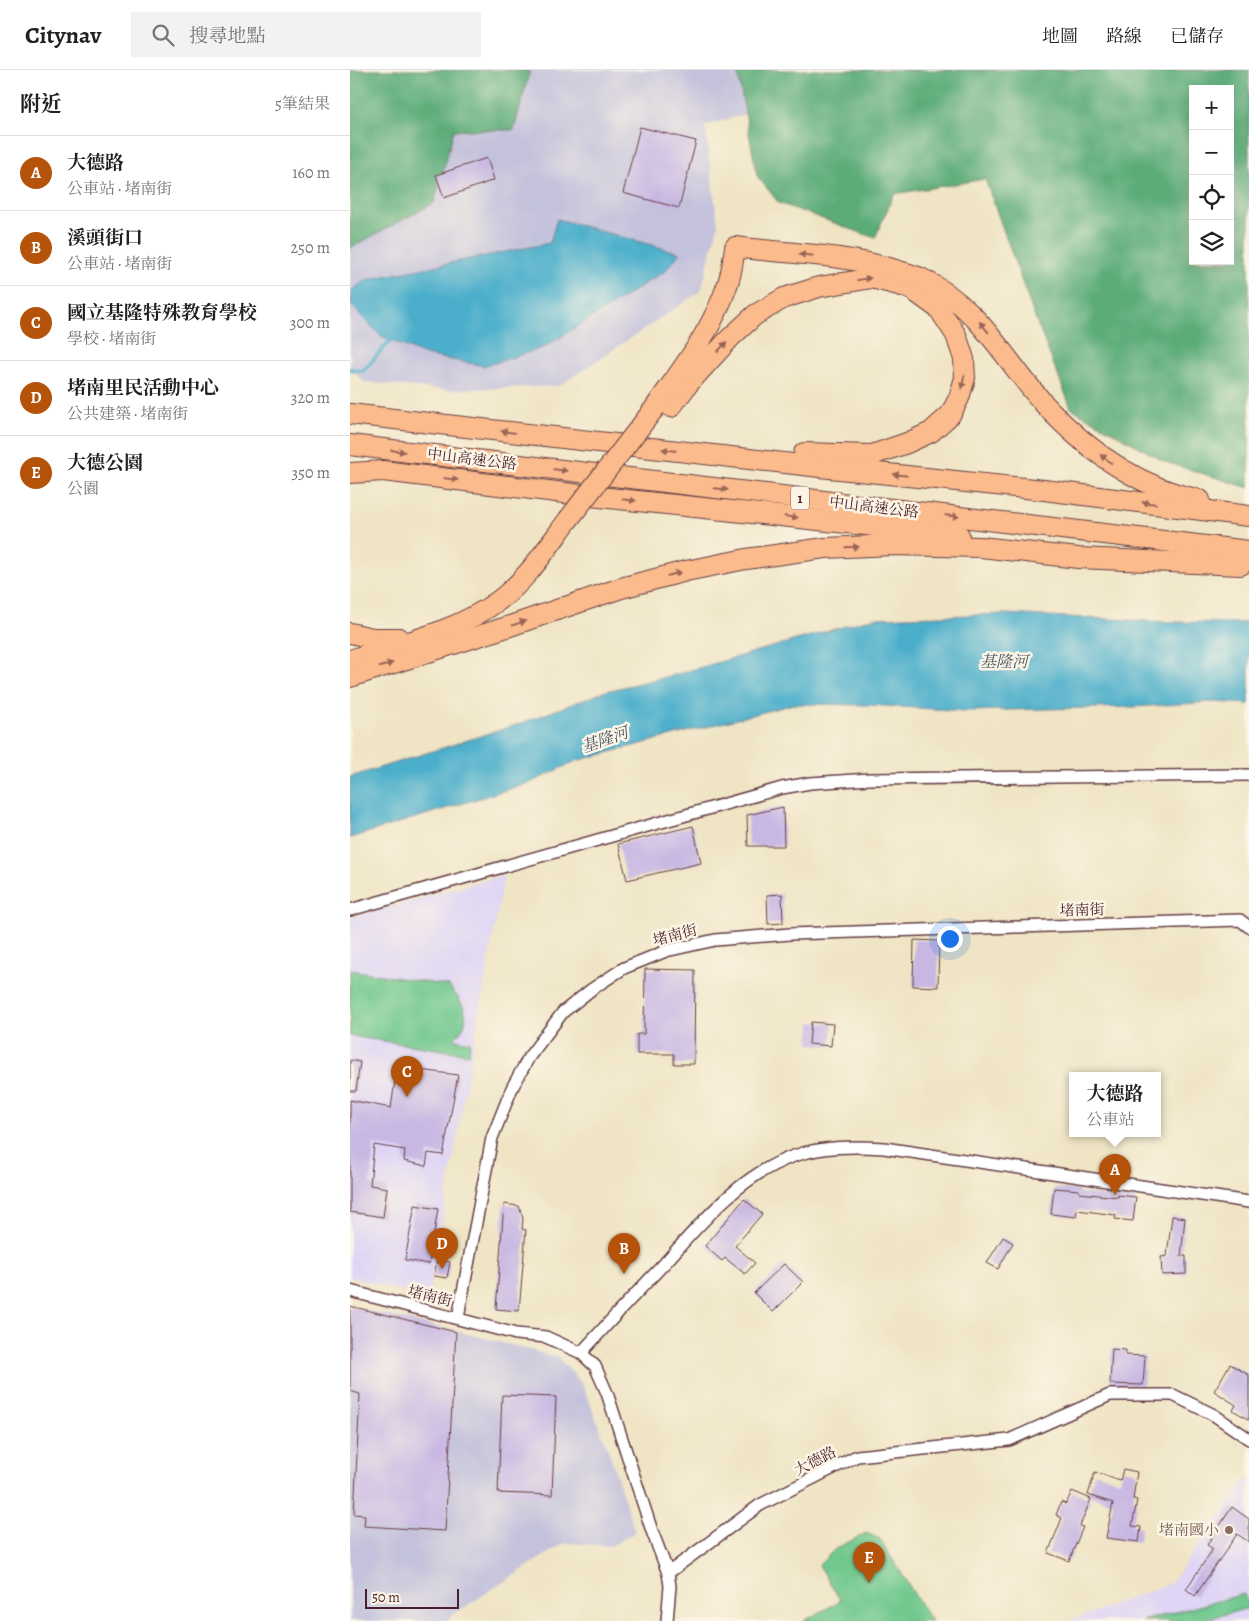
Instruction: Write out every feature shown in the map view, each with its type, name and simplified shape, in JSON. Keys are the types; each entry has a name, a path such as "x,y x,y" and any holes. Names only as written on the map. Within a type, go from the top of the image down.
{"highway":[{"path":"659,413 714,316 728,285 734,247 860,261 921,278 975,317 1047,407 1084,442 1115,466 1153,486 1196,499 1249,509"},
{"path":"350,677 421,646 484,625 506,611 542,575 573,524 659,413 730,338 756,314 784,298 819,287 872,278 910,288 939,309 956,335 964,359 964,378 959,398 950,415 931,432 915,440 872,454 818,454 746,447 700,454"},
{"name":"中山高速公路","path":"350,414 700,454 1035,489 1249,516"},
{"name":"中山高速公路","path":"350,445 1246,561"},
{"path":"350,473 383,471 581,495 1246,561"},
{"path":"350,660 506,627 621,588 686,571 746,559 825,548 893,546 981,547 1078,558 1246,561"},
{"path":"350,633 421,646"}],"street":[{"path":"350,910 782,788 810,783 870,779 1249,775"},
{"name":"堵南街","path":"350,1291 458,1318 492,1138 512,1088 529,1057 563,1012 592,989 624,968 666,951 715,940 790,934 1240,920 1249,926"},
{"path":"581,1353 693,1232 729,1196 768,1168 795,1156 812,1152 854,1146 884,1148 1249,1202"},
{"path":"458,1318 516,1334 546,1337 581,1353 595,1366 607,1393 652,1531 668,1573 670,1586 667,1621"},
{"name":"大德路","path":"668,1573 760,1505 857,1456 1009,1440 1110,1395 1173,1395 1214,1415 1249,1439"}],"shaded area":[{"path":"350,70 895,70 705,126 718,226 701,291 559,386 444,390 364,382 350,369"},
{"path":"504,875 428,1298 350,1277 350,918"},
{"path":"350,1308 461,1332 557,1357 582,1383 608,1449 635,1532 611,1546 564,1543 451,1616 448,1621 350,1621"},
{"name":"堵南國小","path":"1249,1477 1249,1621 1070,1621 1171,1583"}],"green space":[{"path":"350,70 530,70 514,130 454,130 434,203 350,248"},
{"path":"737,70 1249,70 1249,488 1165,462 1071,408 1035,318 985,179 894,194 875,238 779,203 757,176"},
{"path":"350,970 449,986 463,1006 466,1018 460,1032 454,1039 470,1042 469,1054 350,1036"},
{"path":"866,1533 880,1539 931,1621 803,1621 841,1601 819,1565 835,1549"},
{"path":"1244,1594 1249,1608 1207,1619 1211,1621 1142,1621"}],"water":[{"path":"557,219 680,253 665,271 545,347 485,366 425,355 381,336 352,306 351,291 365,280 550,243"},
{"name":"基隆河","path":"1005,614 1168,622 1249,623 1249,704 1214,702 1133,707 965,711 870,705 794,704 576,761 532,782 350,838 350,777 522,723 606,691 674,675 873,618"}],"building":[{"path":"640,127 696,141 679,208 623,193"},
{"path":"487,158 494,180 444,198 436,175"},
{"path":"783,807 784,846 748,846 747,815"},
{"path":"693,826 701,863 627,880 618,844"},
{"path":"782,894 783,923 768,924 767,895"},
{"path":"914,940 939,941 938,987 913,986"},
{"path":"645,969 695,970 694,1064 674,1064 674,1054 637,1054 637,1034 644,1034"},
{"path":"811,1022 833,1024 831,1046 809,1044"},
{"path":"350,1060 360,1062 356,1091 350,1091"},
{"path":"397,1067 458,1075 443,1155 428,1153 426,1166 404,1161 405,1150 374,1145 370,1185 387,1188 383,1217 350,1212 350,1100 391,1108"},
{"path":"1054,1188 1079,1190 1079,1193 1136,1197 1133,1221 1115,1219 1116,1215 1077,1210 1076,1217 1051,1214"},
{"path":"744,1199 762,1214 735,1246 755,1263 745,1274 725,1258 722,1261 705,1246"},
{"path":"504,1204 519,1206 523,1218 522,1229 526,1230 519,1311 496,1309"},
{"path":"415,1205 438,1209 429,1264 405,1260"},
{"path":"1172,1216 1185,1218 1181,1256 1186,1256 1186,1274 1162,1275 1161,1257 1167,1256"},
{"path":"1003,1237 1013,1243 998,1269 987,1263"},
{"path":"437,1260 450,1262 447,1278 434,1276"},
{"path":"784,1264 803,1282 773,1312 754,1293"},
{"path":"350,1306 456,1332 445,1531 364,1526 365,1515 354,1514 360,1394 350,1391"},
{"path":"1112,1349 1126,1350 1126,1355 1145,1356 1143,1385 1110,1384"},
{"path":"1230,1364 1249,1375 1249,1420 1233,1410 1236,1405 1214,1391"},
{"path":"502,1395 556,1397 552,1495 498,1493"},
{"path":"1123,1469 1137,1472 1133,1499 1137,1500 1132,1526 1141,1527 1139,1542 1106,1538 1113,1503 1088,1495 1095,1472 1120,1481"},
{"path":"1072,1491 1091,1499 1080,1526 1083,1527 1069,1561 1048,1553 1062,1518 1056,1515 1061,1502 1066,1504"},
{"path":"1232,1507 1249,1519 1249,1542 1237,1534 1195,1596 1186,1589 1213,1549 1207,1545"}],"waterway":[{"path":"350,369 363,371 391,340"}],"place":[{"name":"國立基隆特殊教育學校","path":"407,1097"},
{"name":"大德路","path":"1115,1195"},
{"name":"堵南里民活動中心","path":"442,1269"},
{"name":"溪頭街口","path":"624,1274"},
{"name":"堵南國小","path":"1229,1530"},
{"name":"大德公園","path":"869,1583"}]}
